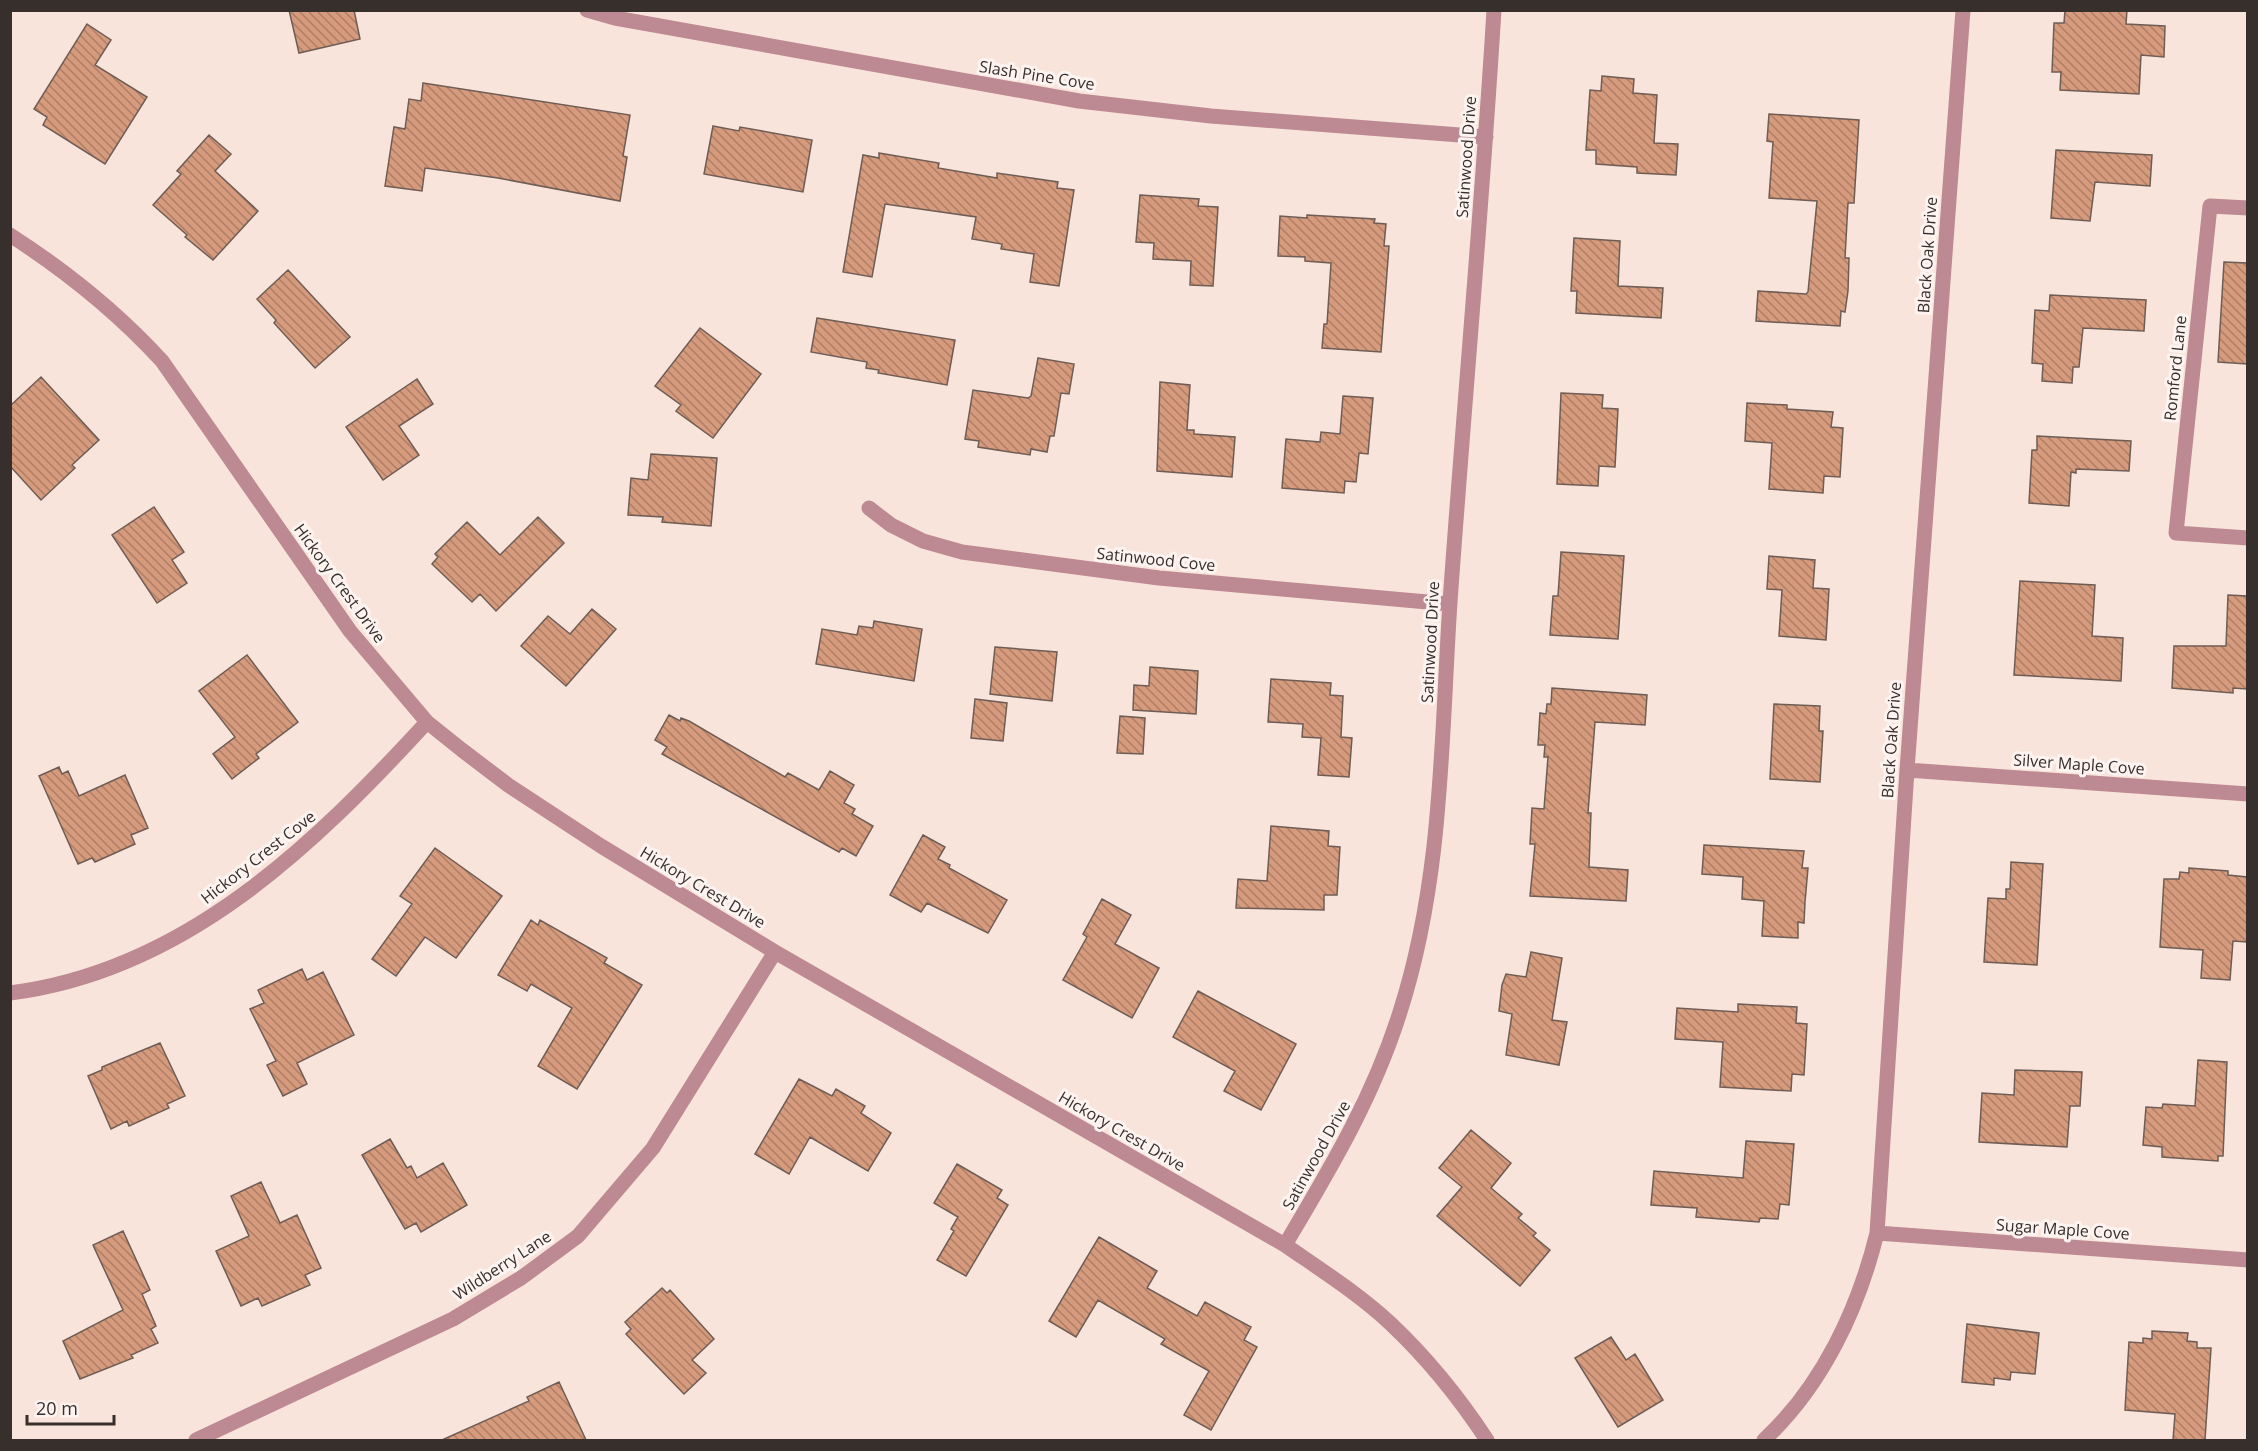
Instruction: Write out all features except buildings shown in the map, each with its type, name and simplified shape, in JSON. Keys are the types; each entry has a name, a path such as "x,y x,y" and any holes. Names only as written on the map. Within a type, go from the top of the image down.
{"street":[{"name":"Slash Pine Cove","path":"587,10 615,18 1079,101 1211,116 1486,137"},
{"name":"Satinwood Drive","path":"1285,1245 1348,1139 1395,1029 1417,953 1435,851 1450,604 1494,10"},
{"name":"Black Oak Drive","path":"1764,1440 1804,1395 1823,1366 1854,1306 1869,1267 1877,1233 1907,770 1963,10"},
{"name":"Romford Lane","path":"2247,208 2210,206 2176,534 2247,538"},
{"name":"Hickory Crest Drive","path":"10,235 59,268 98,299 162,361 350,631 427,722 508,784 545,809 776,952 1285,1245 1391,1324 1434,1370 1487,1440"},
{"name":"Satinwood Cove","path":"869,508 891,525 923,541 962,552 1159,578 1450,604"},
{"name":"Hickory Crest Cove","path":"10,993 66,984 119,964 190,929 239,898 329,825 427,722"},
{"name":"Silver Maple Cove","path":"1907,770 2247,794"},
{"name":"Wildberry Lane","path":"196,1440 453,1319 530,1272 578,1236 653,1148 776,952"},
{"name":"Sugar Maple Cove","path":"1877,1233 2247,1260"}]}
